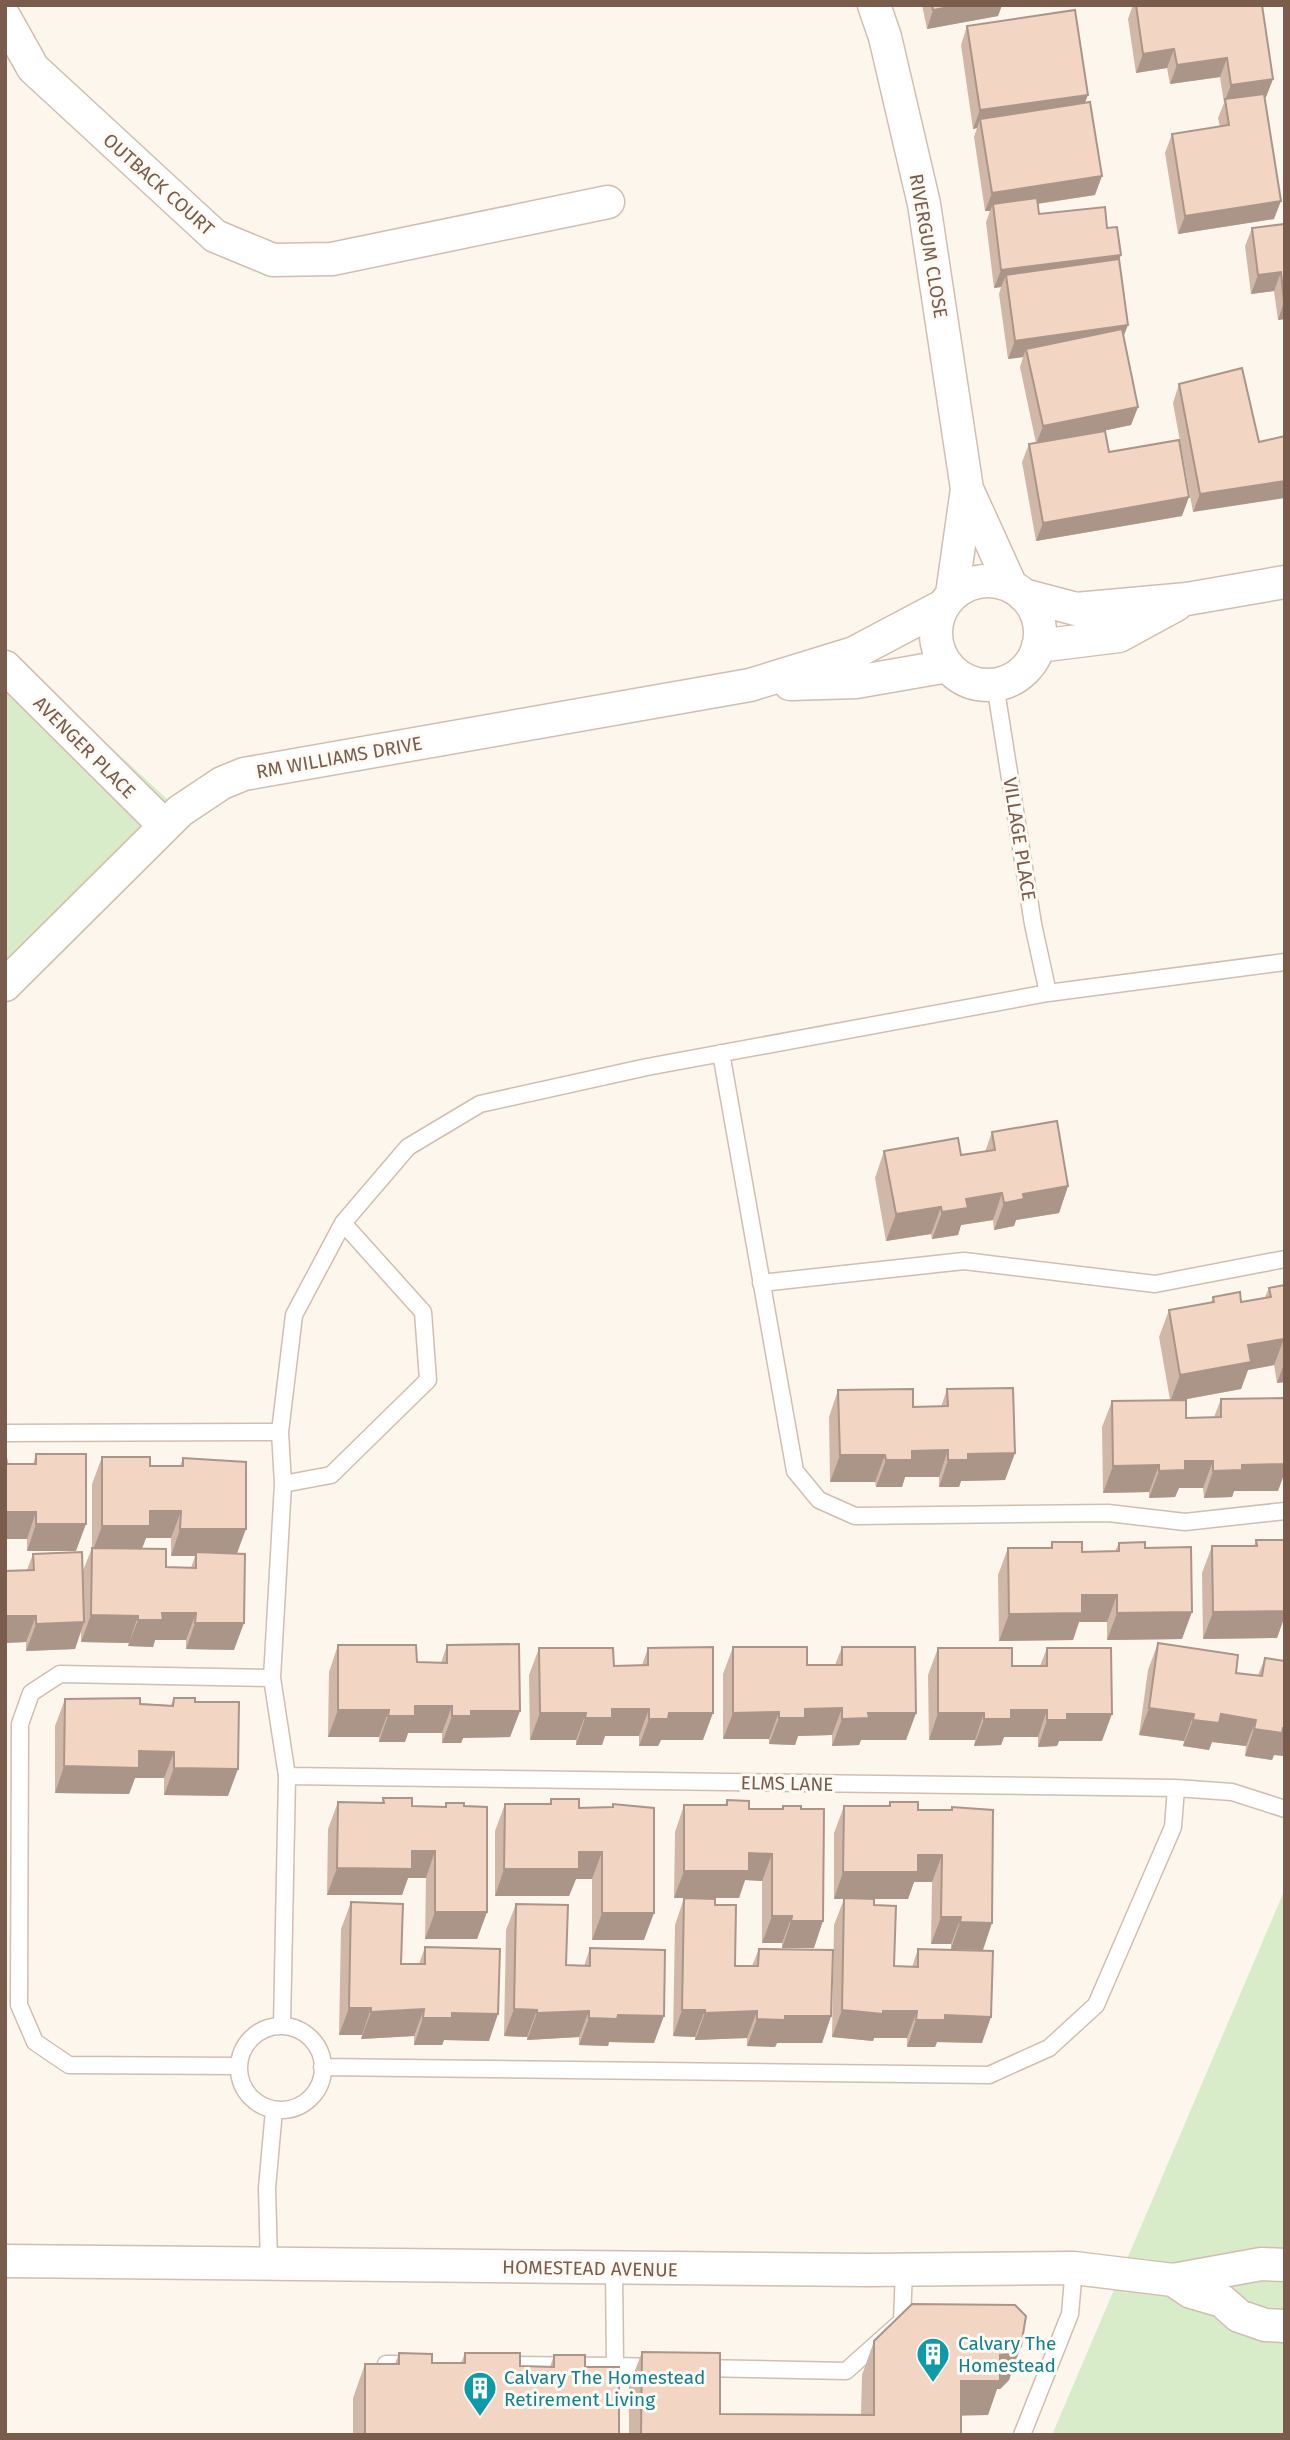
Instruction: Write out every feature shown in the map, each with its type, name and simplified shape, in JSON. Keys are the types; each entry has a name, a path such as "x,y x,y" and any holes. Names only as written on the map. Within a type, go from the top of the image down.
{"street":[{"name":"RIVERGUM CLOSE","path":"874,5 885,37 924,204 967,489 1017,590"},
{"name":"OUTBACK COURT","path":"5,18 33,68 215,236 273,260 332,259 608,202"},
{"name":"RIVERGUM CLOSE","path":"947,601 967,489"},
{"path":"1017,590 1038,617 1038,646 1023,671 995,684 970,681 948,666 936,640 947,601 970,583 990,580 1076,609 1187,599 1285,583"},
{"path":"1038,646 1119,636 1187,599"},
{"name":"RM WILLIAMS DRIVE","path":"5,985 180,811 222,783 270,767 750,685 855,653 947,601"},
{"name":"RM WILLIAMS DRIVE","path":"750,685 856,682 948,666"},
{"name":"AVENGER PLACE","path":"5,667 165,826"},
{"name":"HOMESTEAD AVENUE","path":"5,2261 904,2270 1074,2268 1173,2280 1261,2264 1285,2265"},
{"name":"HOMESTEAD AVENUE","path":"1173,2280 1191,2292 1222,2301 1239,2316 1265,2325 1285,2326"}],"lane":[{"name":"VILLAGE PLACE","path":"995,684 1033,924 1048,993"},
{"path":"282,2026 287,1776 272,1678 283,1484 280,1432 294,1315 343,1223 408,1147 480,1104 721,1053 1048,993 1285,962"},
{"path":"721,1053 795,1471 819,1500 855,1516 1108,1513 1185,1522 1285,1510"},
{"path":"283,1484 331,1475 428,1380 423,1312 343,1223"},
{"path":"761,1283 964,1261 1155,1284 1285,1259"},
{"path":"5,1433 280,1432"},
{"path":"236,2066 69,2065 34,2042 19,2005 20,1724 31,1693 60,1674 272,1678"},
{"name":"ELMS LANE","path":"287,1776 1176,1788 1232,1792 1285,1809"},
{"path":"323,2067 989,2075 1049,2048 1096,2005 1173,1827 1176,1788"},
{"path":"272,2025 282,2026 301,2029 322,2054 323,2079 309,2100 284,2111 265,2108 250,2098 236,2066 245,2041 272,2025"},
{"path":"269,2264 267,2188 274,2109"},
{"path":"614,2268 615,2366"},
{"path":"1022,2435 1070,2314 1074,2268"},
{"path":"480,2365 846,2371 902,2320 904,2270"},
{"path":"386,2364 439,2364"}],"green space":[{"path":"5,649 180,811 5,979"},
{"path":"1285,1889 1285,2435 1052,2435"}],"building":[{"path":"932,5 961,5 933,10"},
{"path":"1136,5 1262,5 1273,79 1231,85 1227,58 1177,65 1174,49 1143,54"},
{"path":"1075,10 1088,95 980,110 967,26"},
{"path":"1264,94 1281,201 1185,216 1172,134 1229,125 1225,99"},
{"path":"1090,102 1102,176 992,193 980,119"},
{"path":"1037,198 1039,214 1105,207 1107,228 1117,227 1121,255 1001,270 993,204"},
{"path":"1285,224 1284,302 1281,272 1258,275 1252,228"},
{"path":"1119,259 1128,325 1015,341 1006,275"},
{"path":"1122,329 1138,407 1043,426 1026,349"},
{"path":"1242,368 1259,442 1285,436 1285,481 1200,494 1179,384"},
{"path":"1105,431 1109,452 1179,440 1189,497 1043,523 1029,444"},
{"path":"1057,1121 1068,1186 1023,1194 1024,1199 1004,1203 1002,1193 966,1199 968,1208 942,1212 941,1207 896,1214 884,1151 958,1138 961,1155 995,1150 992,1132"},
{"path":"1285,1285 1285,1346 1284,1339 1248,1345 1251,1362 1180,1375 1169,1310 1214,1302 1213,1297 1240,1292 1241,1302 1271,1297 1269,1288"},
{"path":"1013,1388 1015,1453 968,1454 968,1460 948,1460 948,1450 912,1451 912,1460 886,1460 885,1455 840,1455 838,1390 913,1389 913,1407 948,1406 947,1389"},
{"path":"1285,1398 1285,1464 1242,1465 1242,1470 1213,1471 1213,1461 1185,1461 1185,1470 1159,1471 1159,1465 1113,1466 1112,1401 1186,1400 1186,1418 1221,1417 1221,1399"},
{"path":"36,1454 86,1454 86,1524 36,1524 36,1512 5,1512 5,1457 7,1464 36,1464"},
{"path":"102,1457 150,1457 150,1466 183,1466 183,1458 246,1462 246,1529 180,1529 181,1511 150,1511 150,1526 102,1526"},
{"path":"1256,1540 1285,1540 1285,1611 1213,1612 1212,1546 1257,1546"},
{"path":"1052,1542 1082,1542 1082,1552 1119,1551 1119,1543 1145,1542 1145,1548 1191,1547 1192,1612 1117,1613 1117,1595 1082,1595 1082,1613 1009,1614 1008,1548 1052,1548"},
{"path":"92,1548 166,1549 166,1567 196,1568 196,1552 245,1554 244,1623 195,1623 196,1613 162,1613 163,1620 138,1620 138,1616 91,1615"},
{"path":"82,1552 84,1622 36,1624 36,1616 5,1616 5,1571 34,1570 33,1554"},
{"path":"1158,1643 1238,1655 1236,1673 1262,1676 1265,1658 1285,1661 1285,1728 1282,1733 1254,1729 1256,1720 1221,1714 1219,1723 1193,1720 1194,1714 1149,1708"},
{"path":"519,1644 520,1711 471,1711 471,1716 452,1716 452,1706 415,1706 415,1716 388,1716 389,1710 338,1710 338,1645 416,1645 417,1662 447,1663 447,1645"},
{"path":"713,1647 713,1713 669,1713 668,1719 649,1719 649,1709 612,1709 612,1718 585,1718 586,1713 540,1713 539,1648 613,1648 614,1666 648,1665 648,1648"},
{"path":"733,1647 807,1647 807,1665 842,1665 842,1647 915,1647 916,1713 868,1713 869,1718 842,1719 842,1708 805,1709 805,1718 779,1718 779,1712 733,1713"},
{"path":"938,1648 1012,1648 1012,1666 1047,1666 1047,1648 1111,1648 1112,1714 1067,1714 1067,1720 1047,1720 1047,1710 1011,1710 1011,1719 984,1719 984,1713 938,1713"},
{"path":"140,1698 140,1704 173,1706 174,1698 195,1698 195,1702 239,1702 238,1769 174,1768 174,1752 139,1751 139,1768 64,1766 65,1699"},
{"path":"383,1798 412,1798 412,1806 446,1807 446,1803 464,1803 464,1806 487,1807 487,1912 435,1912 435,1851 412,1851 412,1869 337,1868 338,1802 384,1803"},
{"path":"551,1799 579,1799 579,1808 613,1807 613,1804 654,1808 654,1913 602,1913 602,1852 579,1852 579,1869 504,1869 505,1804 551,1804"},
{"path":"727,1800 749,1801 749,1809 801,1806 801,1809 824,1809 823,1921 791,1921 792,1916 772,1916 772,1854 749,1853 749,1871 684,1871 684,1805 727,1805"},
{"path":"890,1802 918,1802 918,1810 952,1810 952,1807 993,1810 992,1923 960,1922 961,1917 941,1917 942,1855 918,1855 918,1872 843,1872 844,1806 890,1806"},
{"path":"684,1898 715,1899 715,1905 736,1905 735,1966 758,1966 759,1949 833,1950 831,2016 785,2016 785,2020 757,2019 757,2011 705,2013 705,2010 682,2010"},
{"path":"844,1898 874,1899 874,1905 896,1906 894,1966 918,1967 918,1949 993,1951 991,2017 945,2015 945,2020 916,2020 917,2011 883,2011 883,2014 842,2010"},
{"path":"351,1902 403,1904 401,1964 425,1964 425,1947 500,1949 498,2014 452,2013 452,2018 423,2018 424,2009 371,2012 371,2008 349,2008"},
{"path":"516,1904 568,1905 566,1965 590,1966 590,1948 665,1950 664,2016 618,2015 617,2019 589,2018 589,2011 537,2013 537,2010 514,2009"},
{"path":"912,2304 1015,2305 1026,2316 1021,2346 1013,2354 1000,2355 1000,2381 961,2381 961,2435 641,2435 642,2352 720,2353 720,2414 874,2415 874,2341"},
{"path":"399,2353 432,2354 432,2363 465,2363 465,2353 520,2353 520,2366 554,2367 554,2355 585,2355 585,2367 619,2367 619,2435 365,2435 365,2364 399,2364"}],"place":[{"name":"Calvary The Homestead","path":"933,2384"},
{"name":"Calvary The Homestead Retirement Living","path":"480,2418"}]}
